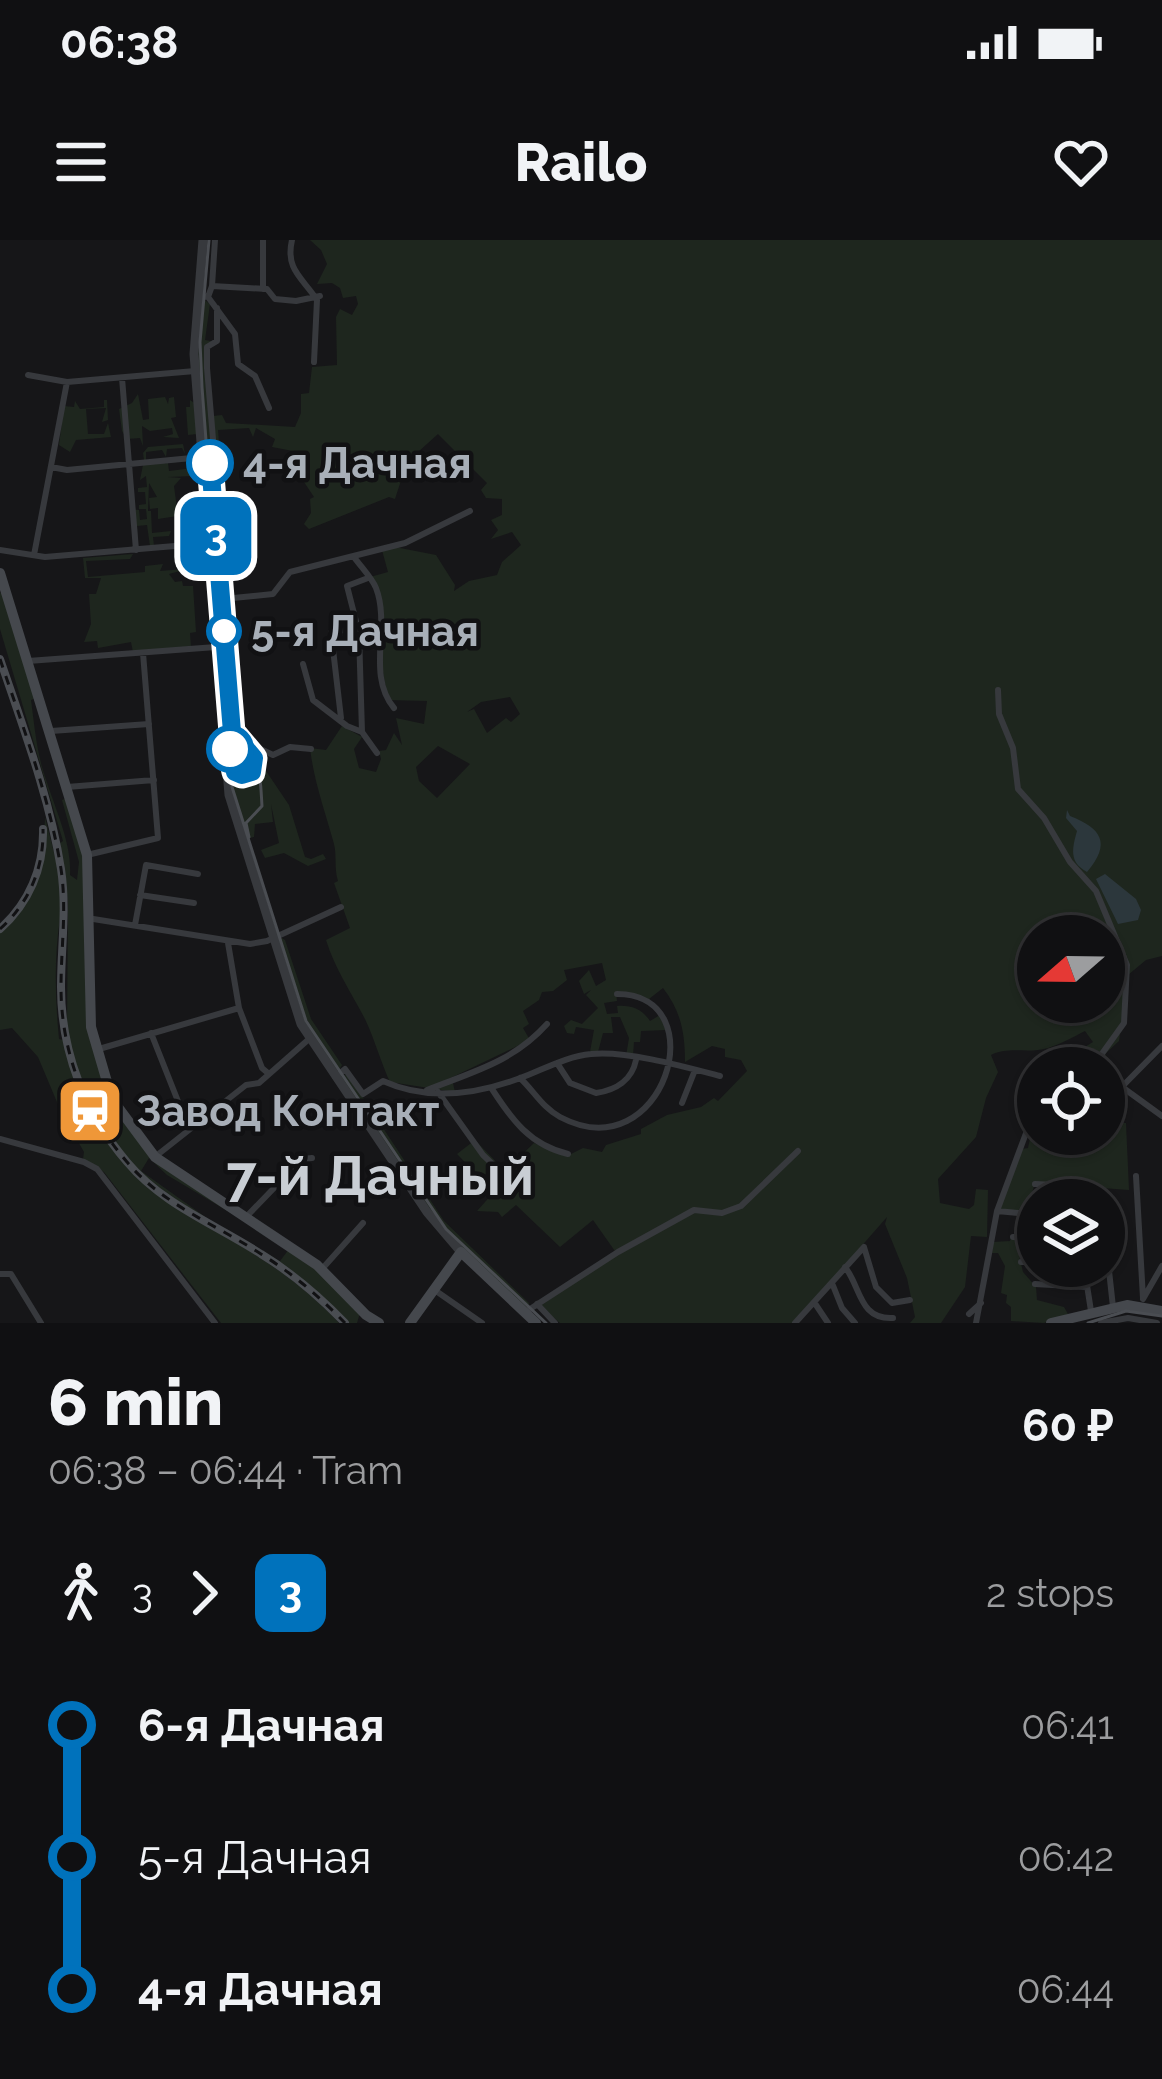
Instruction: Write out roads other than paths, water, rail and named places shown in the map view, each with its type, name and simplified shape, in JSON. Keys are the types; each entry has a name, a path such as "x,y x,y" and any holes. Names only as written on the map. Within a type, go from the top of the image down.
{"main road":[{"path":"0,573 87,855 91,1027 112,1099 155,1157 322,1269 363,1319 379,1323"},
{"path":"410,1323 461,1252 521,1316 536,1323"},
{"path":"1051,1323 1143,1302 1162,1311"}],"street":[{"path":"203,240 195,371 229,793 277,936 296,1014 437,1227 461,1252"},
{"path":"203,297 212,286 215,240"},
{"path":"262,289 263,240"},
{"path":"292,240 289,248 295,276 317,296"},
{"path":"212,286 262,289 272,292 275,299 317,296"},
{"path":"314,362 317,296"},
{"path":"203,297 235,334 238,364 255,376 269,408"},
{"path":"217,308 217,340 207,347 207,368 239,738 273,755 290,747 310,749"},
{"path":"28,375 67,382 195,371"},
{"path":"122,377 136,550"},
{"path":"34,556 67,382"},
{"path":"50,467 67,470 202,458"},
{"path":"214,600 277,593 290,572 405,543 470,511"},
{"path":"0,550 34,556 222,542"},
{"path":"353,556 375,581 383,621 379,655 384,696 394,708"},
{"path":"362,732 357,628 347,586 368,578"},
{"path":"341,718 331,632 357,628"},
{"path":"28,661 143,653 218,651 231,655"},
{"path":"87,855 158,838 143,653"},
{"path":"303,664 308,694 347,726 362,732 377,753"},
{"path":"998,690 1001,724 1013,748 1015,781 1096,891 1127,964 1124,1023 1107,1047"},
{"path":"48,732 149,724"},
{"path":"64,787 154,780"},
{"path":"136,926 146,865 198,874"},
{"path":"140,895 194,903"},
{"path":"87,919 256,944 341,908"},
{"path":"228,943 239,1008 262,1068 269,1074"},
{"path":"520,1078 558,1116 595,1127 642,1112 666,1077 670,1062 667,1028 658,1010 642,997 617,994"},
{"path":"96,1050 239,1008"},
{"path":"423,1091 502,1061 532,1041 547,1024"},
{"path":"152,1033 189,1129"},
{"path":"155,1157 247,1085 259,1083 309,1039"},
{"path":"1125,1084 1162,1046"},
{"path":"335,1077 345,1069 363,1094 383,1081 405,1093 479,1093 597,1053 670,1062 720,1076"},
{"path":"557,1063 570,1083 596,1093 624,1082 636,1060"},
{"path":"649,1062 666,1077"},
{"path":"682,1103 695,1070"},
{"path":"492,1089 536,1142 568,1154"},
{"path":"1125,1089 1162,1116"},
{"path":"438,1092 502,1174"},
{"path":"0,1139 77,1159 104,1176 214,1323"},
{"path":"521,1316 694,1210 722,1213 741,1207 798,1151"},
{"path":"976,1323 998,1210 1018,1155"},
{"path":"246,1217 302,1159 312,1158"},
{"path":"1136,1176 1143,1302"},
{"path":"998,1210 1017,1212"},
{"path":"322,1269 363,1223"},
{"path":"1013,1237 1017,1237"},
{"path":"798,1322 864,1247 879,1292 892,1303 910,1300"},
{"path":"1143,1302 1162,1266"},
{"path":"845,1267 859,1299 874,1316 892,1318"},
{"path":"0,1274 11,1274 41,1323"},
{"path":"832,1283 842,1309 855,1323"},
{"path":"1087,1287 1090,1312"},
{"path":"1111,1287 1113,1307"},
{"path":"434,1289 482,1323"},
{"path":"814,1302 829,1323"},
{"path":"969,1314 981,1303"},
{"path":"537,1304 555,1323"},
{"path":"1101,1323 1128,1318 1157,1323"}],"tram line":[{"path":"209,240 200,342 232,787 306,1021 446,1229 546,1323"},
{"name":"3","path":"210,463 232,732 254,758 252,772 235,772 230,749"},
{"path":"229,725 236,740 253,755 259,773 262,806 246,823 249,837"},
{"path":"1088,1323 1126,1311 1162,1316"}],"railway":[{"path":"0,659 56,843 64,899 62,1011 71,1058 88,1102 112,1143 141,1177 173,1202 284,1269 345,1323"},
{"path":"0,929 33,884 43,829"}],"place":[{"name":"4-я Дачная","path":"210,463"},
{"name":"5-я Дачная","path":"224,631"},
{"name":"Завод Контакт","path":"90,1111"}],"district":[{"name":"7-й Дачный","path":"380,1176"}]}
